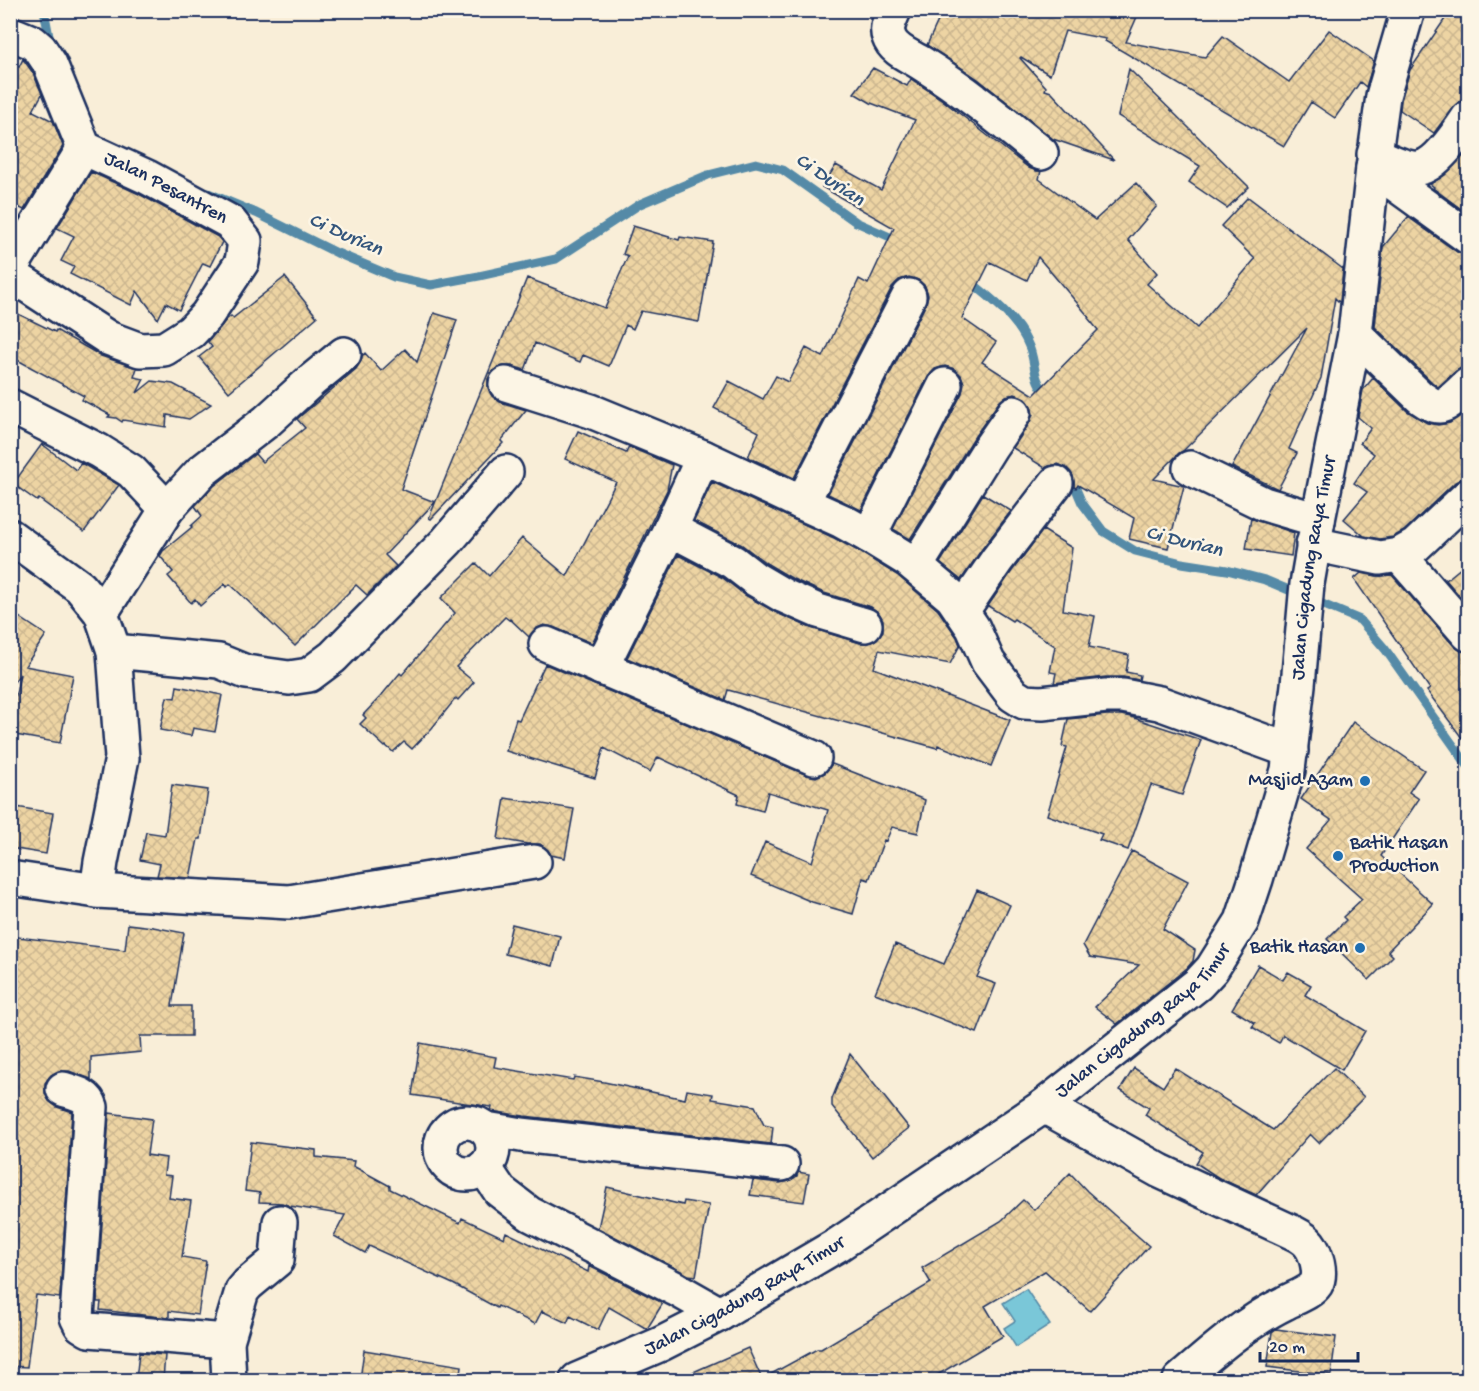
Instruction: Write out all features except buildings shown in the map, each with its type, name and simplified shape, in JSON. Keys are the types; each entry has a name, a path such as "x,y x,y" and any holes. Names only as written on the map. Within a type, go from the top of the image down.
{"street":[{"path":"894,10 889,22 888,36 894,46 937,73 1041,153"},
{"name":"Jalan Cigadung Raya Timur","path":"577,1380 661,1344 720,1314 839,1244 1044,1106 1198,984 1212,969 1242,921 1288,770 1307,584 1315,532 1355,334 1383,96 1408,10"},
{"name":"Jalan Pesantren","path":"10,33 32,42 50,63 84,148 147,177 230,222 245,241 242,262 207,315 191,332 164,349 140,350 108,338 10,274"},
{"path":"1374,161 1418,168 1430,164 1468,118"},
{"path":"10,269 84,148"},
{"path":"1374,161 1468,237"},
{"path":"802,503 909,296"},
{"path":"1355,334 1428,402 1444,406 1468,385"},
{"path":"101,613 167,509 201,472 267,421 344,354"},
{"path":"506,384 591,411 703,457 842,521 869,536 916,566 952,597 973,628 988,662 1013,695 1023,702 1042,703 1106,696 1144,700 1160,703 1291,751"},
{"path":"869,536 945,385"},
{"path":"10,406 99,451 131,471 167,509"},
{"path":"916,566 1014,413"},
{"path":"601,668 703,457"},
{"path":"1190,468 1315,532 1380,558 1399,555 1415,546 1468,496"},
{"path":"114,651 219,661 246,672 289,678 309,675 333,657 447,541 506,472"},
{"path":"962,611 1024,523 1056,483"},
{"path":"670,529 733,562 784,596 818,611 865,625"},
{"path":"10,536 80,587 101,613 114,651 122,758 101,862 98,891"},
{"path":"1399,555 1468,634"},
{"path":"546,644 814,758"},
{"path":"10,878 98,891 289,902 534,862"},
{"path":"63,1089 82,1095 89,1100 91,1107 77,1317 81,1325 89,1330 228,1341"},
{"path":"1044,1106 1160,1171 1294,1233 1310,1245 1318,1271 1318,1279 1314,1286 1268,1311 1214,1351 1180,1380"},
{"path":"486,1129 492,1139 493,1149 484,1167 476,1173 465,1174 448,1167 442,1156 443,1137 449,1128 458,1123 468,1122 486,1129 521,1135 782,1164"},
{"path":"484,1167 500,1191 530,1214 720,1314"},
{"path":"229,1380 228,1341 242,1291 277,1260 280,1222"}],"water":[{"path":"1026,1289 1050,1325 1016,1347 1004,1328 1015,1321 1003,1303"}],"waterway":[{"name":"Ci Durian","path":"44,10 51,47"},
{"name":"Ci Durian","path":"208,193 394,277 431,285 556,259 640,204 708,175 756,163 783,170 856,222 899,241"},
{"name":"Ci Durian","path":"968,280 994,301 1017,325 1031,351 1039,383 1048,395"},
{"name":"Ci Durian","path":"1079,476 1076,489 1082,503 1103,531 1135,551 1265,580 1360,620 1385,649 1468,766"}],"place":[{"name":"Masjid Azam","path":"1365,781"},
{"name":"Batik Hasan Production","path":"1338,856"},
{"name":"Batik Hasan","path":"1360,948"}]}
